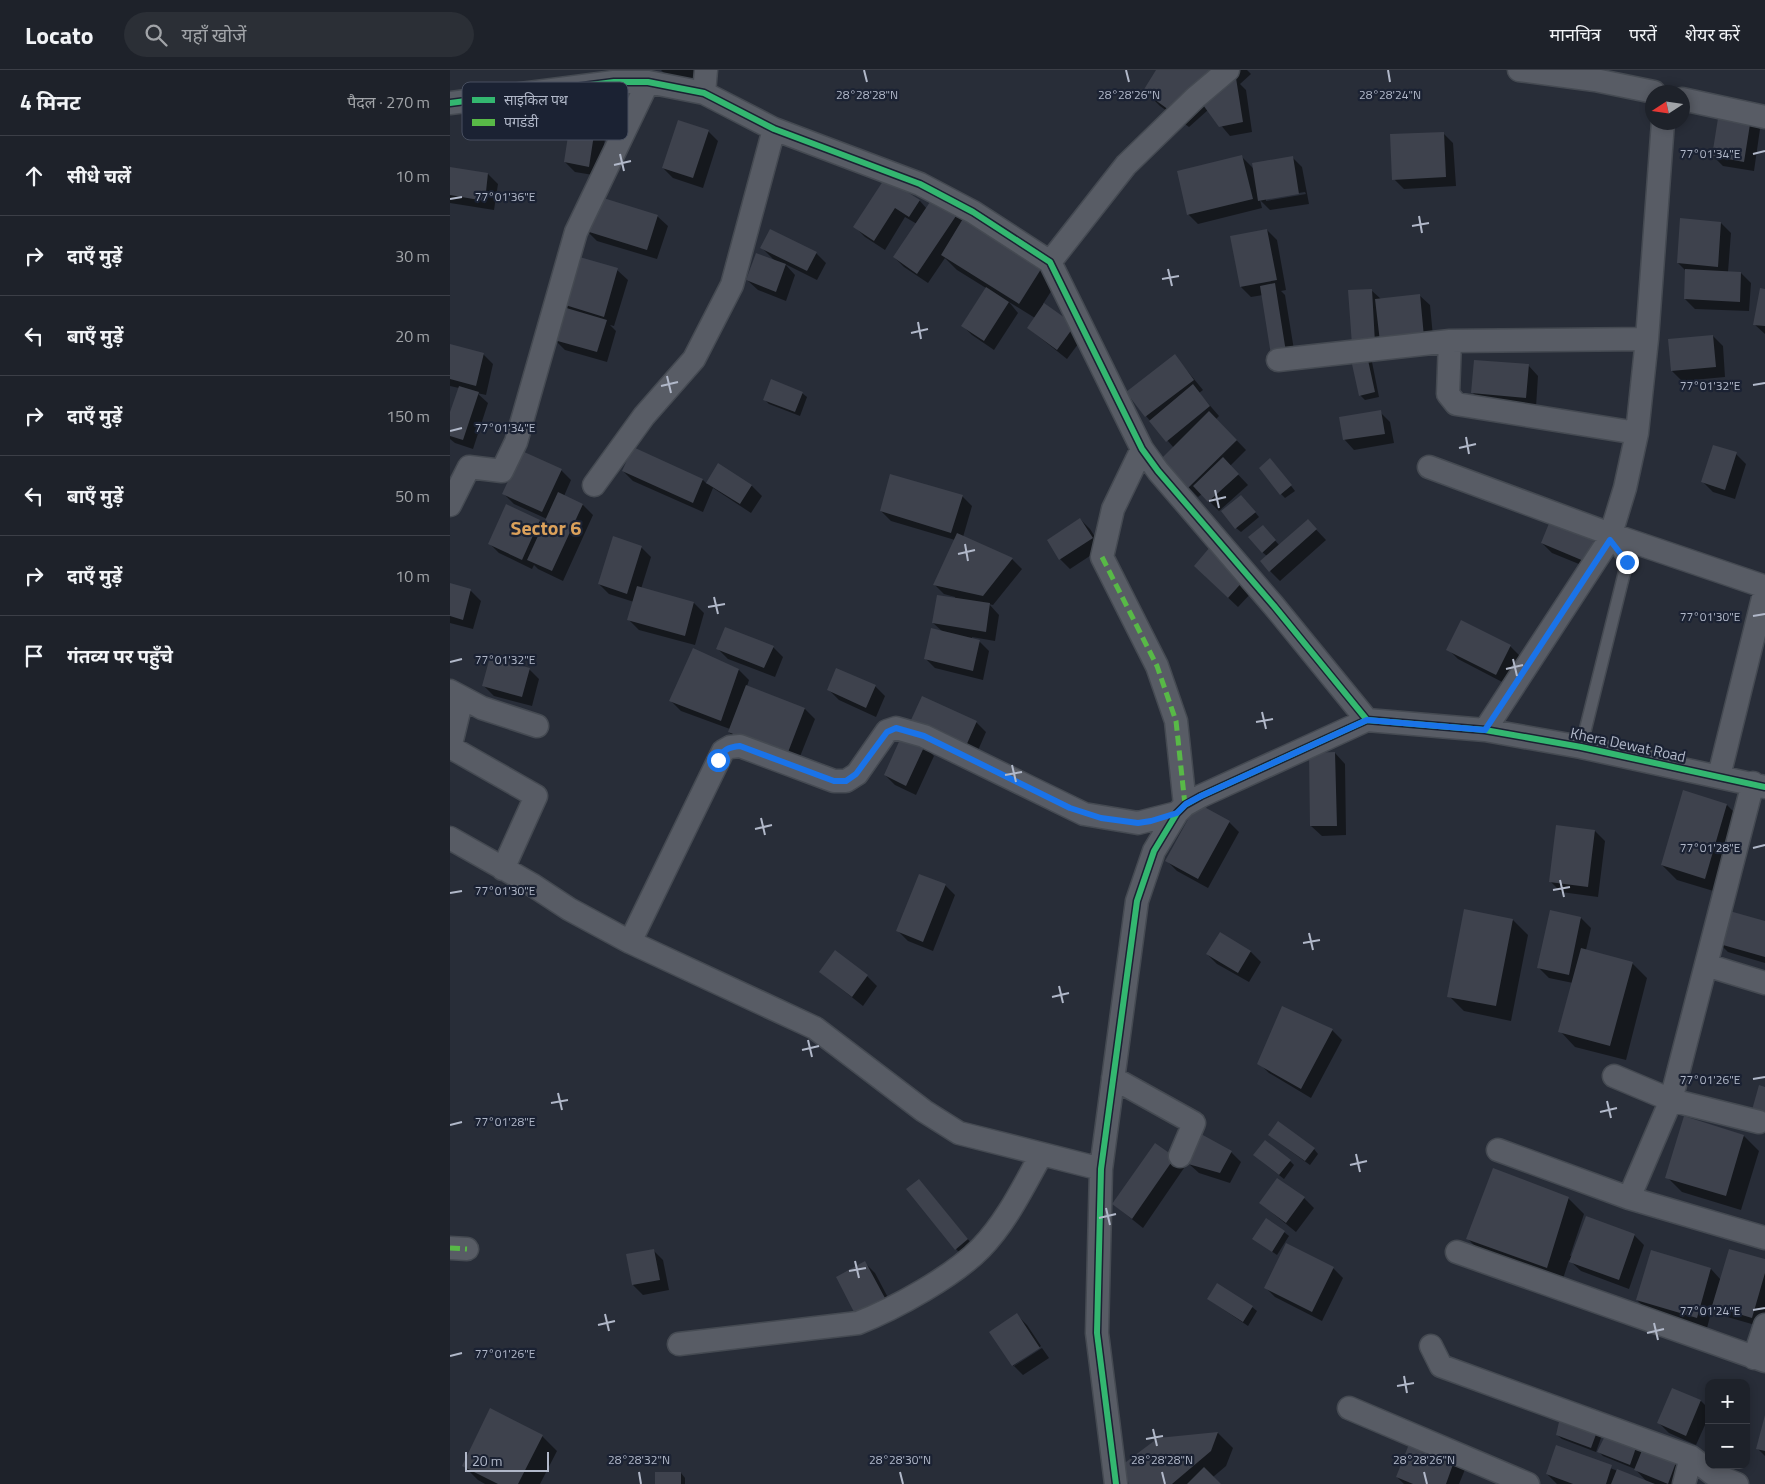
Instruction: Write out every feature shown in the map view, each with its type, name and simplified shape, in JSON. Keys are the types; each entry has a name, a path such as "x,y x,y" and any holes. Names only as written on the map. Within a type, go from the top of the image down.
{"street":[{"path":"704,93 706,70"},
{"path":"1050,262 1126,165 1195,98 1228,70"},
{"path":"1519,70 1596,75 1645,89"},
{"path":"614,82 648,82 704,93 774,129 920,184 973,212 1050,262 1142,449 1158,471 1274,606 1367,720 1181,809 1138,823 1084,814 924,736 896,728 887,732 856,774 846,781 834,781 740,746 730,747 723,751 630,942"},
{"path":"628,124 648,82"},
{"path":"1690,101 1765,117"},
{"path":"594,485 644,416 694,359 732,285 774,129"},
{"path":"1485,730 1610,537 1625,488 1636,432 1647,340 1662,130"},
{"path":"450,506 470,467 502,471 516,442 576,232 620,140"},
{"path":"1278,360 1450,341 1647,340"},
{"path":"1450,341 1448,394 1456,404 1636,432"},
{"path":"1116,1484 1097,1333 1101,1168 1137,901 1154,851 1181,809 1176,721 1156,666 1102,557 1113,509 1142,449"},
{"path":"1429,467 1610,537 1760,585 1765,590 1719,776"},
{"path":"503,869 536,796 450,747 456,695 482,708 537,726"},
{"name":"Khera Dewat Road","path":"1367,720 1485,730 1581,747 1759,785"},
{"path":"1629,1198 1671,1100 1706,965 1759,785"},
{"path":"450,838 569,909 630,942 815,1028 924,1111 959,1133 1041,1155 1101,1168"},
{"path":"1706,965 1765,983"},
{"path":"1614,1076 1671,1100 1759,1122"},
{"path":"1113,1078 1194,1123 1180,1156"},
{"path":"1498,1150 1629,1198 1765,1238"},
{"path":"679,1344 858,1323 886,1312 964,1264 981,1248 1012,1207 1041,1155"},
{"path":"1457,1252 1760,1360 1765,1324"},
{"path":"1431,1346 1440,1366 1691,1457 1713,1474 1737,1484"},
{"path":"1349,1408 1528,1484"},
{"path":"1684,1484 1691,1457"}],"lane":[{"path":"1581,747 1627,562 1610,537"}],"building":[{"path":"1156,70 1223,70 1173,113 1143,91"},
{"path":"1236,78 1243,122 1219,127 1198,98"},
{"path":"1719,112 1751,118 1744,162 1712,156"},
{"path":"678,120 709,130 693,178 662,168"},
{"path":"1444,132 1446,177 1392,180 1390,134"},
{"path":"567,140 593,140 589,167 564,162"},
{"path":"1242,155 1253,199 1187,215 1177,171"},
{"path":"1293,156 1299,194 1258,201 1252,163"},
{"path":"450,167 488,173 485,201 450,195"},
{"path":"885,178 920,200 909,217 895,208 874,241 853,227"},
{"path":"597,196 658,215 647,250 586,231"},
{"path":"934,196 958,213 917,274 893,257"},
{"path":"964,217 1043,266 1019,304 941,255"},
{"path":"1680,218 1721,222 1718,267 1677,263"},
{"path":"770,229 817,252 807,271 760,248"},
{"path":"1267,229 1277,280 1240,287 1230,236"},
{"path":"756,253 786,264 776,292 746,280"},
{"path":"576,256 618,268 604,317 562,304"},
{"path":"1685,269 1741,272 1740,302 1684,299"},
{"path":"1275,283 1286,352 1271,355 1260,286"},
{"path":"986,287 1009,302 984,341 961,326"},
{"path":"1760,288 1765,289 1765,326 1753,325"},
{"path":"1372,289 1375,343 1352,345 1348,290"},
{"path":"1420,294 1424,337 1380,342 1375,299"},
{"path":"1044,303 1075,325 1057,350 1027,328"},
{"path":"563,307 607,320 597,352 554,340"},
{"path":"1713,335 1716,367 1671,371 1668,339"},
{"path":"450,344 484,353 476,386 450,379"},
{"path":"1366,351 1375,392 1359,396 1350,355"},
{"path":"1175,354 1194,380 1145,417 1126,392"},
{"path":"1474,360 1529,364 1526,398 1471,393"},
{"path":"771,379 803,392 795,412 763,400"},
{"path":"1193,384 1210,406 1166,442 1149,421"},
{"path":"459,386 479,392 463,440 450,436 450,412"},
{"path":"1381,410 1385,434 1343,440 1339,417"},
{"path":"1209,411 1237,440 1188,488 1160,460"},
{"path":"1713,445 1737,452 1725,490 1701,482"},
{"path":"633,447 703,479 693,503 622,471"},
{"path":"522,451 562,469 542,512 502,494"},
{"path":"1223,457 1239,474 1208,502 1193,486"},
{"path":"1270,458 1292,485 1280,495 1259,468"},
{"path":"718,463 752,485 740,504 706,483"},
{"path":"890,474 963,495 951,533 880,511"},
{"path":"558,492 583,504 552,571 527,560"},
{"path":"1241,495 1256,512 1235,529 1221,511"},
{"path":"506,504 540,520 522,560 488,544"},
{"path":"1552,516 1603,537 1591,564 1541,543"},
{"path":"1080,518 1093,538 1059,560 1047,540"},
{"path":"1308,519 1317,529 1269,572 1260,561"},
{"path":"1263,525 1276,540 1262,553 1248,537"},
{"path":"957,533 1013,558 983,596 933,585"},
{"path":"613,536 642,546 627,594 598,584"},
{"path":"1210,547 1245,579 1228,598 1194,566"},
{"path":"450,583 471,589 463,620 450,616"},
{"path":"637,586 694,602 685,636 627,620"},
{"path":"937,595 990,603 986,632 932,623"},
{"path":"1461,620 1511,645 1496,675 1446,650"},
{"path":"725,627 774,646 764,668 716,649"},
{"path":"931,628 980,640 973,671 924,659"},
{"path":"693,648 739,669 721,721 669,701"},
{"path":"490,657 530,668 522,697 482,686"},
{"path":"836,668 876,685 866,708 827,690"},
{"path":"746,685 805,708 787,755 728,732"},
{"path":"922,696 977,721 966,746 911,720"},
{"path":"902,735 925,745 906,786 884,775"},
{"path":"1335,752 1337,826 1310,826 1309,753"},
{"path":"1683,790 1727,804 1705,879 1661,865"},
{"path":"1197,803 1230,821 1198,879 1165,861"},
{"path":"1556,825 1595,830 1588,887 1549,882"},
{"path":"919,874 946,884 923,942 896,931"},
{"path":"1464,909 1513,919 1496,1006 1447,997"},
{"path":"1550,910 1581,917 1569,975 1537,968"},
{"path":"1726,910 1765,921 1765,957 1716,943"},
{"path":"1220,932 1251,951 1238,973 1206,954"},
{"path":"1581,948 1633,962 1610,1046 1558,1032"},
{"path":"835,950 868,975 852,997 819,972"},
{"path":"1282,1006 1333,1029 1301,1089 1257,1064"},
{"path":"1759,1085 1765,1087 1765,1113 1752,1110"},
{"path":"1684,1116 1744,1135 1726,1196 1665,1178"},
{"path":"1278,1121 1315,1148 1305,1161 1268,1135"},
{"path":"1201,1134 1232,1151 1220,1173 1188,1164"},
{"path":"1265,1140 1291,1160 1279,1175 1253,1155"},
{"path":"1155,1143 1175,1157 1132,1219 1112,1204"},
{"path":"1493,1168 1569,1197 1547,1268 1466,1239"},
{"path":"1277,1178 1305,1197 1286,1223 1259,1203"},
{"path":"919,1179 968,1239 955,1250 906,1189"},
{"path":"1586,1216 1635,1234 1619,1280 1569,1262"},
{"path":"1266,1218 1285,1231 1272,1252 1252,1239"},
{"path":"1286,1243 1334,1267 1312,1312 1264,1288"},
{"path":"654,1249 660,1280 632,1285 626,1254"},
{"path":"1729,1249 1765,1259 1765,1273 1752,1318 1712,1306"},
{"path":"1651,1250 1711,1268 1697,1318 1636,1300"},
{"path":"865,1261 885,1298 855,1314 836,1277"},
{"path":"1217,1283 1253,1306 1243,1322 1207,1299"},
{"path":"1017,1313 1040,1348 1012,1366 989,1332"},
{"path":"1672,1388 1701,1400 1686,1436 1657,1423"},
{"path":"490,1408 543,1435 518,1484 498,1484 462,1466"},
{"path":"1561,1413 1598,1429 1591,1448 1556,1435"},
{"path":"1765,1415 1765,1451 1756,1449"},
{"path":"1218,1432 1211,1451 1172,1484 1129,1484 1122,1465 1158,1438"},
{"path":"1607,1432 1638,1442 1630,1465 1597,1452"},
{"path":"1411,1439 1456,1456 1446,1484 1413,1484 1396,1477"},
{"path":"1645,1443 1678,1457 1668,1484 1634,1470"},
{"path":"1556,1445 1612,1465 1606,1484 1573,1484 1546,1474"},
{"path":"1204,1467 1221,1484 1187,1484"},
{"path":"1617,1469 1655,1484 1611,1484"},
{"path":"655,1472 681,1472 681,1484 655,1484"}],"marked path":[{"path":"1102,557 1157,666 1176,721 1185,805"},
{"path":"450,1248 467,1249"}],"cycle path":[{"path":"614,82 628,82"},
{"path":"628,82 648,82 704,93 774,129 920,184 973,212 1050,262 1142,449 1158,471 1274,606 1367,720"},
{"path":"450,103 462,101"},
{"path":"1116,1484 1097,1333 1101,1169 1137,901 1154,851 1177,813 1185,805 1201,796 1367,720 1485,730 1581,747 1765,787"}],"district":[{"name":"Sector 6","path":"546,528"}],"route":[{"path":"718,760 723,751 730,747 740,746 834,781 846,781 856,774 887,732 896,728 924,736 1084,814 1138,823 1151,821 1177,813 1186,804 1201,796 1367,720 1485,730 1610,540 1627,562"}]}
